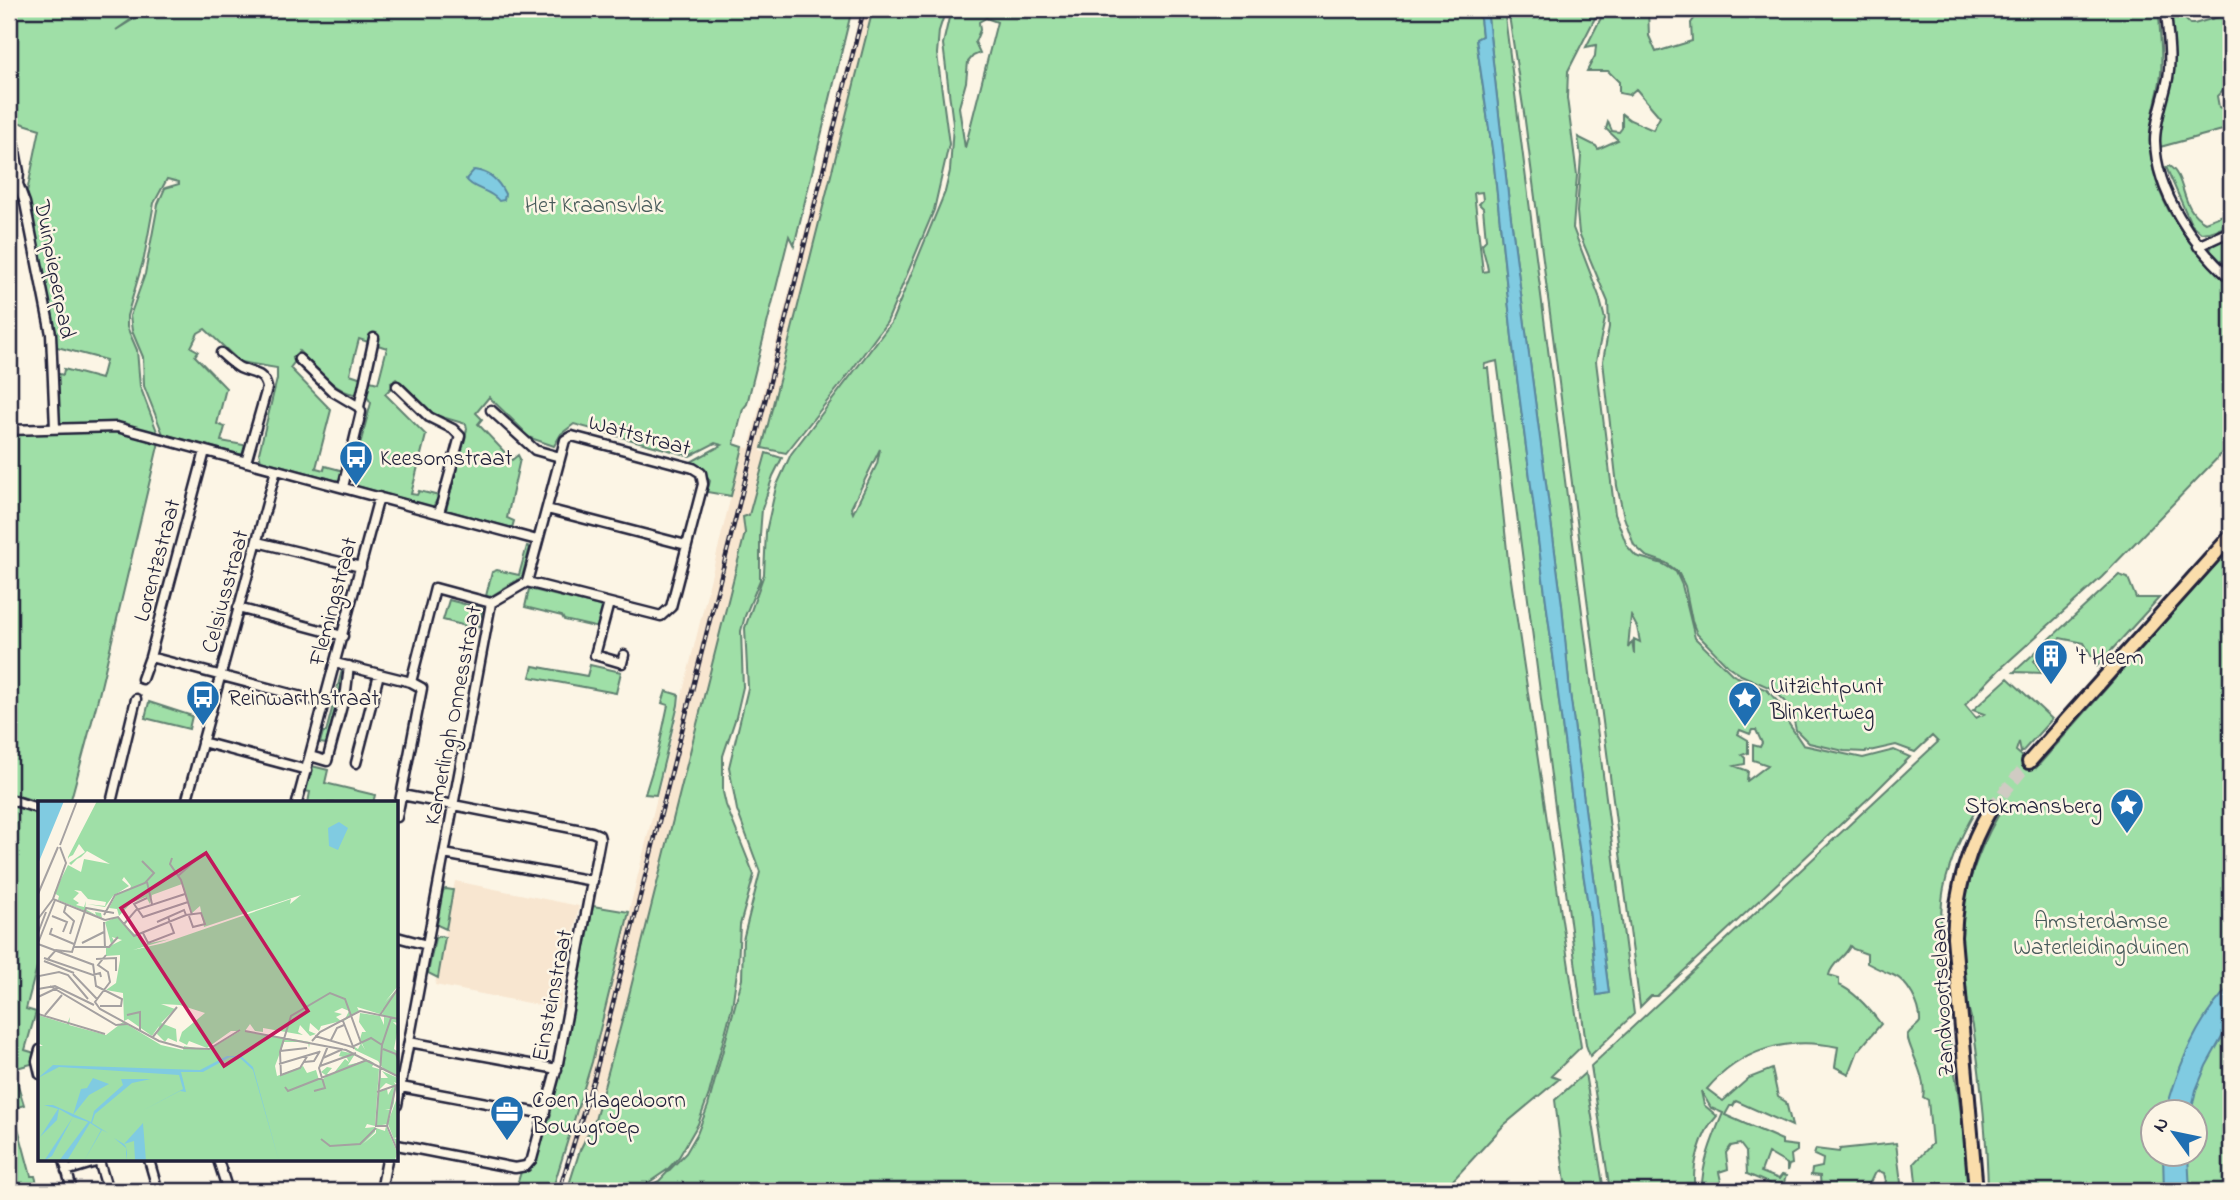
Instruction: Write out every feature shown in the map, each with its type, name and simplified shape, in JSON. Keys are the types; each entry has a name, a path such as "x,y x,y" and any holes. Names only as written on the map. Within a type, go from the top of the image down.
{"main road":[{"path":"2029,762 2231,536"},
{"name":"Zandvoortselaan","path":"1976,1191 1954,937 1958,897 1967,858 1991,807"}],"street":[{"path":"2166,9 2168,75 2155,142 2168,192 2178,215 2198,246 2231,279"},
{"name":"Duinpieperpad","path":"9,119 19,172 18,184 25,203 51,334 55,428"},
{"path":"2198,246 2231,231"},
{"path":"343,488 361,412 359,407 374,338"},
{"path":"221,353 240,368 261,374 266,381 267,388 246,462"},
{"path":"299,359 332,391 359,407"},
{"path":"397,386 429,417 453,429 460,436 439,513"},
{"path":"491,410 535,450 560,457 527,582 661,615 671,607 686,545 547,509"},
{"path":"9,430 117,427 537,540"},
{"name":"Wattstraat","path":"560,457 568,437 572,436 701,472 703,484 686,545"},
{"name":"Lorentzstraat","path":"142,680 205,451"},
{"name":"Celsiusstraat","path":"187,801 276,470"},
{"name":"Flemingstraat","path":"298,801 379,497"},
{"path":"257,542 361,568"},
{"name":"Kamerlingh Onnesstraat","path":"399,1096 401,1060 409,1042 491,603 527,582"},
{"path":"411,682 435,588 491,603"},
{"path":"610,603 595,655 622,663 624,655"},
{"path":"238,608 342,636"},
{"path":"150,657 325,703"},
{"path":"335,663 411,682 422,688 399,808"},
{"name":"Flemingstraat","path":"310,756 327,761 346,691 349,666"},
{"path":"356,763 379,674"},
{"path":"111,801 136,699"},
{"path":"202,742 307,770"},
{"path":"402,794 453,806"},
{"path":"9,799 38,807"},
{"name":"Einsteinstraat","path":"399,1145 515,1168 523,1167 532,1159 556,1069 600,839 598,833 453,806"},
{"path":"444,854 593,881"},
{"path":"399,938 427,945"},
{"path":"409,1042 556,1069"},
{"path":"401,1087 545,1114"},
{"path":"64,1162 72,1190"},
{"path":"66,1171 96,1162"},
{"path":"99,1162 108,1191"},
{"path":"150,1162 158,1191"},
{"path":"219,1162 228,1191"},
{"path":"381,1191 387,1162"}],"shaded area":[{"path":"861,9 873,9 761,451 766,453 749,515 743,517 745,533 628,999 595,1120 580,1150 567,1147 592,1062 743,447 749,448"},
{"path":"455,881 579,906 559,1009 435,985"}],"green space":[{"name":"Het Kraansvlak","path":"9,9 146,9 116,30 150,9 852,9 794,246 789,236 747,404 743,409 734,444 743,447 731,496 707,492 710,481 702,469 689,463 722,445 715,443 690,456 574,424 561,434 554,446 522,435 523,430 489,397 476,413 482,419 478,424 512,460 518,455 520,459 507,518 514,521 512,528 446,510 467,429 466,424 432,414 396,379 385,394 426,435 411,494 417,495 419,491 439,496 433,507 353,485 353,471 371,403 364,392 366,380 378,383 387,348 359,339 350,374 362,378 355,394 333,384 299,351 293,357 296,360 290,368 331,410 316,468 324,470 325,466 344,471 342,479 338,481 261,460 259,453 277,379 277,368 240,362 205,329 198,333 191,347 198,351 195,356 226,388 217,424 225,427 221,441 249,446 246,456 163,434 144,386 143,357 132,331 130,316 145,274 158,204 165,188 179,184 167,179 154,203 144,258 127,316 127,327 137,350 140,386 158,434 114,422 60,424 56,373 63,375 64,369 101,379 106,360 57,347 27,192 40,129 14,121 9,106"},
{"path":"873,9 946,9 939,31 937,54 949,144 934,210 887,322 786,453 762,448"},
{"path":"951,9 1472,9 1480,18 1482,36 1476,39 1493,156 1513,347 1573,809 1590,917 1597,995 1609,993 1487,9 1504,9 1634,1014 1590,1056 1586,1045 1497,361 1485,364 1484,368 1488,368 1508,560 1581,1047 1551,1076 1559,1079 1504,1125 1443,1191 639,1191 659,1181 686,1153 697,1134 708,1106 742,979 743,940 760,872 737,810 729,767 748,688 745,628 764,574 766,532 776,487 791,454 891,323 945,192 950,171 953,124 943,44","holes":["986,18 997,22 965,148 959,107 968,62 980,53 975,42 980,30 979,22","1482,192 1483,200 1479,204 1483,208 1486,240 1482,244 1488,271 1483,272 1474,193","880,449 877,464 853,513 851,508"]},
{"path":"1508,9 1596,9 1596,16 1568,71 1567,98 1577,175 1573,228 1605,319 1596,361 1615,514 1627,546 1636,556 1663,564 1676,572 1682,585 1695,638 1733,675 1767,690 1780,704 1803,745 1863,758 1894,750 1910,757 1657,996 1651,996 1640,1007 1524,113","holes":["1631,616 1640,642 1634,639 1634,654 1632,642 1628,648","1740,730 1750,734 1752,730 1756,730 1762,743 1760,747 1753,745 1753,760 1768,765 1747,781 1748,771 1735,766 1745,764 1742,755 1748,753 1748,740 1738,734"]},
{"name":"Amsterdamse Waterleidingduinen","path":"1603,9 1648,9 1649,36 1656,52 1692,41 1691,23 1697,9 2159,9 2161,66 2150,130 2151,160 2156,181 2174,220 2200,255 2231,286 2231,444 2102,577 1999,670 1965,705 1976,718 1984,714 1973,710 2008,678 2052,719 2021,753 2019,742 2016,751 2036,768 2231,547 2231,1191 1988,1191 1979,1067 1960,962 1966,896 1979,854 1999,814 1982,800 1955,853 1944,888 1941,917 1942,978 1963,1130 1967,1191 1917,1191 1914,1163 1932,1144 1928,1100 1923,1097 1922,1080 1908,1038 1909,1032 1920,1022 1920,1016 1912,995 1899,978 1867,963 1867,954 1850,946 1829,975 1839,978 1839,985 1856,997 1881,1024 1858,1051 1849,1074 1835,1067 1838,1047 1801,1043 1766,1049 1750,1055 1720,1075 1707,1089 1723,1101 1749,1078 1772,1069 1778,1097 1786,1102 1792,1126 1736,1101 1725,1115 1782,1140 1782,1144 1797,1146 1797,1151 1791,1155 1792,1164 1787,1171 1787,1164 1768,1153 1761,1172 1779,1179 1782,1175 1786,1176 1782,1189 1747,1174 1746,1152 1740,1144 1731,1146 1726,1153 1728,1169 1719,1172 1721,1181 1709,1191 1702,1191 1706,1161 1723,1113 1711,1108 1701,1091 1704,1105 1717,1116 1706,1132 1698,1152 1694,1172 1695,1191 1610,1191 1591,1066 1938,742 1932,736 1915,752 1896,745 1865,752 1844,751 1809,743 1796,730 1792,713 1785,701 1771,688 1728,666 1697,634 1685,586 1678,572 1666,563 1646,556 1634,545 1617,486 1603,361 1609,327 1608,302 1579,233 1577,212 1581,156 1578,137 1598,149 1618,140 1606,129 1608,122 1612,131 1619,132 1622,128 1622,114 1653,130 1660,117 1636,89 1629,95 1619,93 1619,82 1608,71 1587,71 1595,56 1596,45 1586,47"},
{"path":"2169,9 2190,9 2185,19 2194,24 2218,17 2225,9 2231,9 2231,82 2217,96 2219,107 2231,113 2231,124 2226,129 2160,147 2161,117 2171,79"},
{"path":"2225,159 2231,159 2231,191 2227,192 2224,188"},
{"path":"2169,166 2179,178 2187,201 2197,216 2205,222 2231,212 2231,225 2201,233 2191,224 2166,167"},
{"path":"2226,238 2231,242 2231,271 2210,250"},
{"path":"116,431 159,442 99,695 71,801 38,802 9,793 9,434"},
{"path":"766,453 782,458 762,509 760,580 741,631 743,687 723,756 723,792 726,805 754,875 740,925 732,1007 709,1094 698,1124 679,1157 667,1170 633,1191 567,1191 580,1150 595,1120 628,999 745,533 743,517 749,515"},
{"path":"527,546 530,547 522,577 490,597 486,596 492,572 497,570 519,575"},
{"path":"2119,575 2128,578 2136,598 2159,598 2097,666 2084,643 2060,638 2034,661 2042,673 2014,672"},
{"path":"529,589 604,607 599,628 525,607"},
{"path":"449,600 483,609 477,629 443,620"},
{"path":"590,665 621,672 616,693 530,677 533,666 587,676"},
{"path":"342,670 345,671 326,744 320,743 323,732 326,732"},
{"path":"666,691 679,695 678,705 656,795 645,794 668,705 662,703"},
{"path":"149,702 192,716 189,729 145,718"},
{"path":"312,766 328,770 325,783 375,795 374,801 308,801 310,792 305,791"},
{"path":"9,806 38,813 38,963 26,1009 36,1012 25,1050 38,1054 35,1063 13,1069 24,1105 13,1109 31,1176 35,1176 39,1191 9,1191"},
{"path":"443,890 453,890 446,929 437,925"},
{"path":"593,906 629,912 592,1062 552,1191 515,1191 521,1172 527,1171 535,1164 563,1064"},
{"path":"445,937 438,978 428,973 435,938"},
{"path":"1585,1073 1604,1191 1566,1191 1555,1100"},
{"path":"1896,1143 1902,1191 1881,1191 1886,1181 1884,1173 1879,1171 1874,1174 1866,1191 1821,1191 1820,1176 1811,1175 1812,1169 1822,1167 1823,1159 1814,1155 1816,1149 1839,1152 1840,1149"}],"water":[{"path":"1472,9 1487,9 1609,993 1597,995 1590,917 1573,809 1513,347 1493,156 1476,39 1482,36 1480,18"},
{"path":"474,170 489,175 496,181 505,194 504,200 499,201 469,183 466,179"},
{"path":"2231,985 2231,1021 2206,1066 2194,1098 2170,1098 2190,1044 2219,998"},
{"path":"2163,1168 2189,1168 2190,1191 2164,1191"}],"tunnel":[{"path":"1991,808 2029,762"}],"railway":[{"path":"559,1191 595,1075 864,9"}],"place":[{"name":"Keesomstraat","path":"356,487"},
{"name":"'t Heem","path":"2051,686"},
{"name":"Reinwarthstraat","path":"203,727"},
{"name":"Uitzichtpunt Blinkertweg","path":"1745,728"},
{"name":"Stokmansberg","path":"2127,835"},
{"name":"Coen Hagedoorn Bouwgroep","path":"507,1142"}]}
